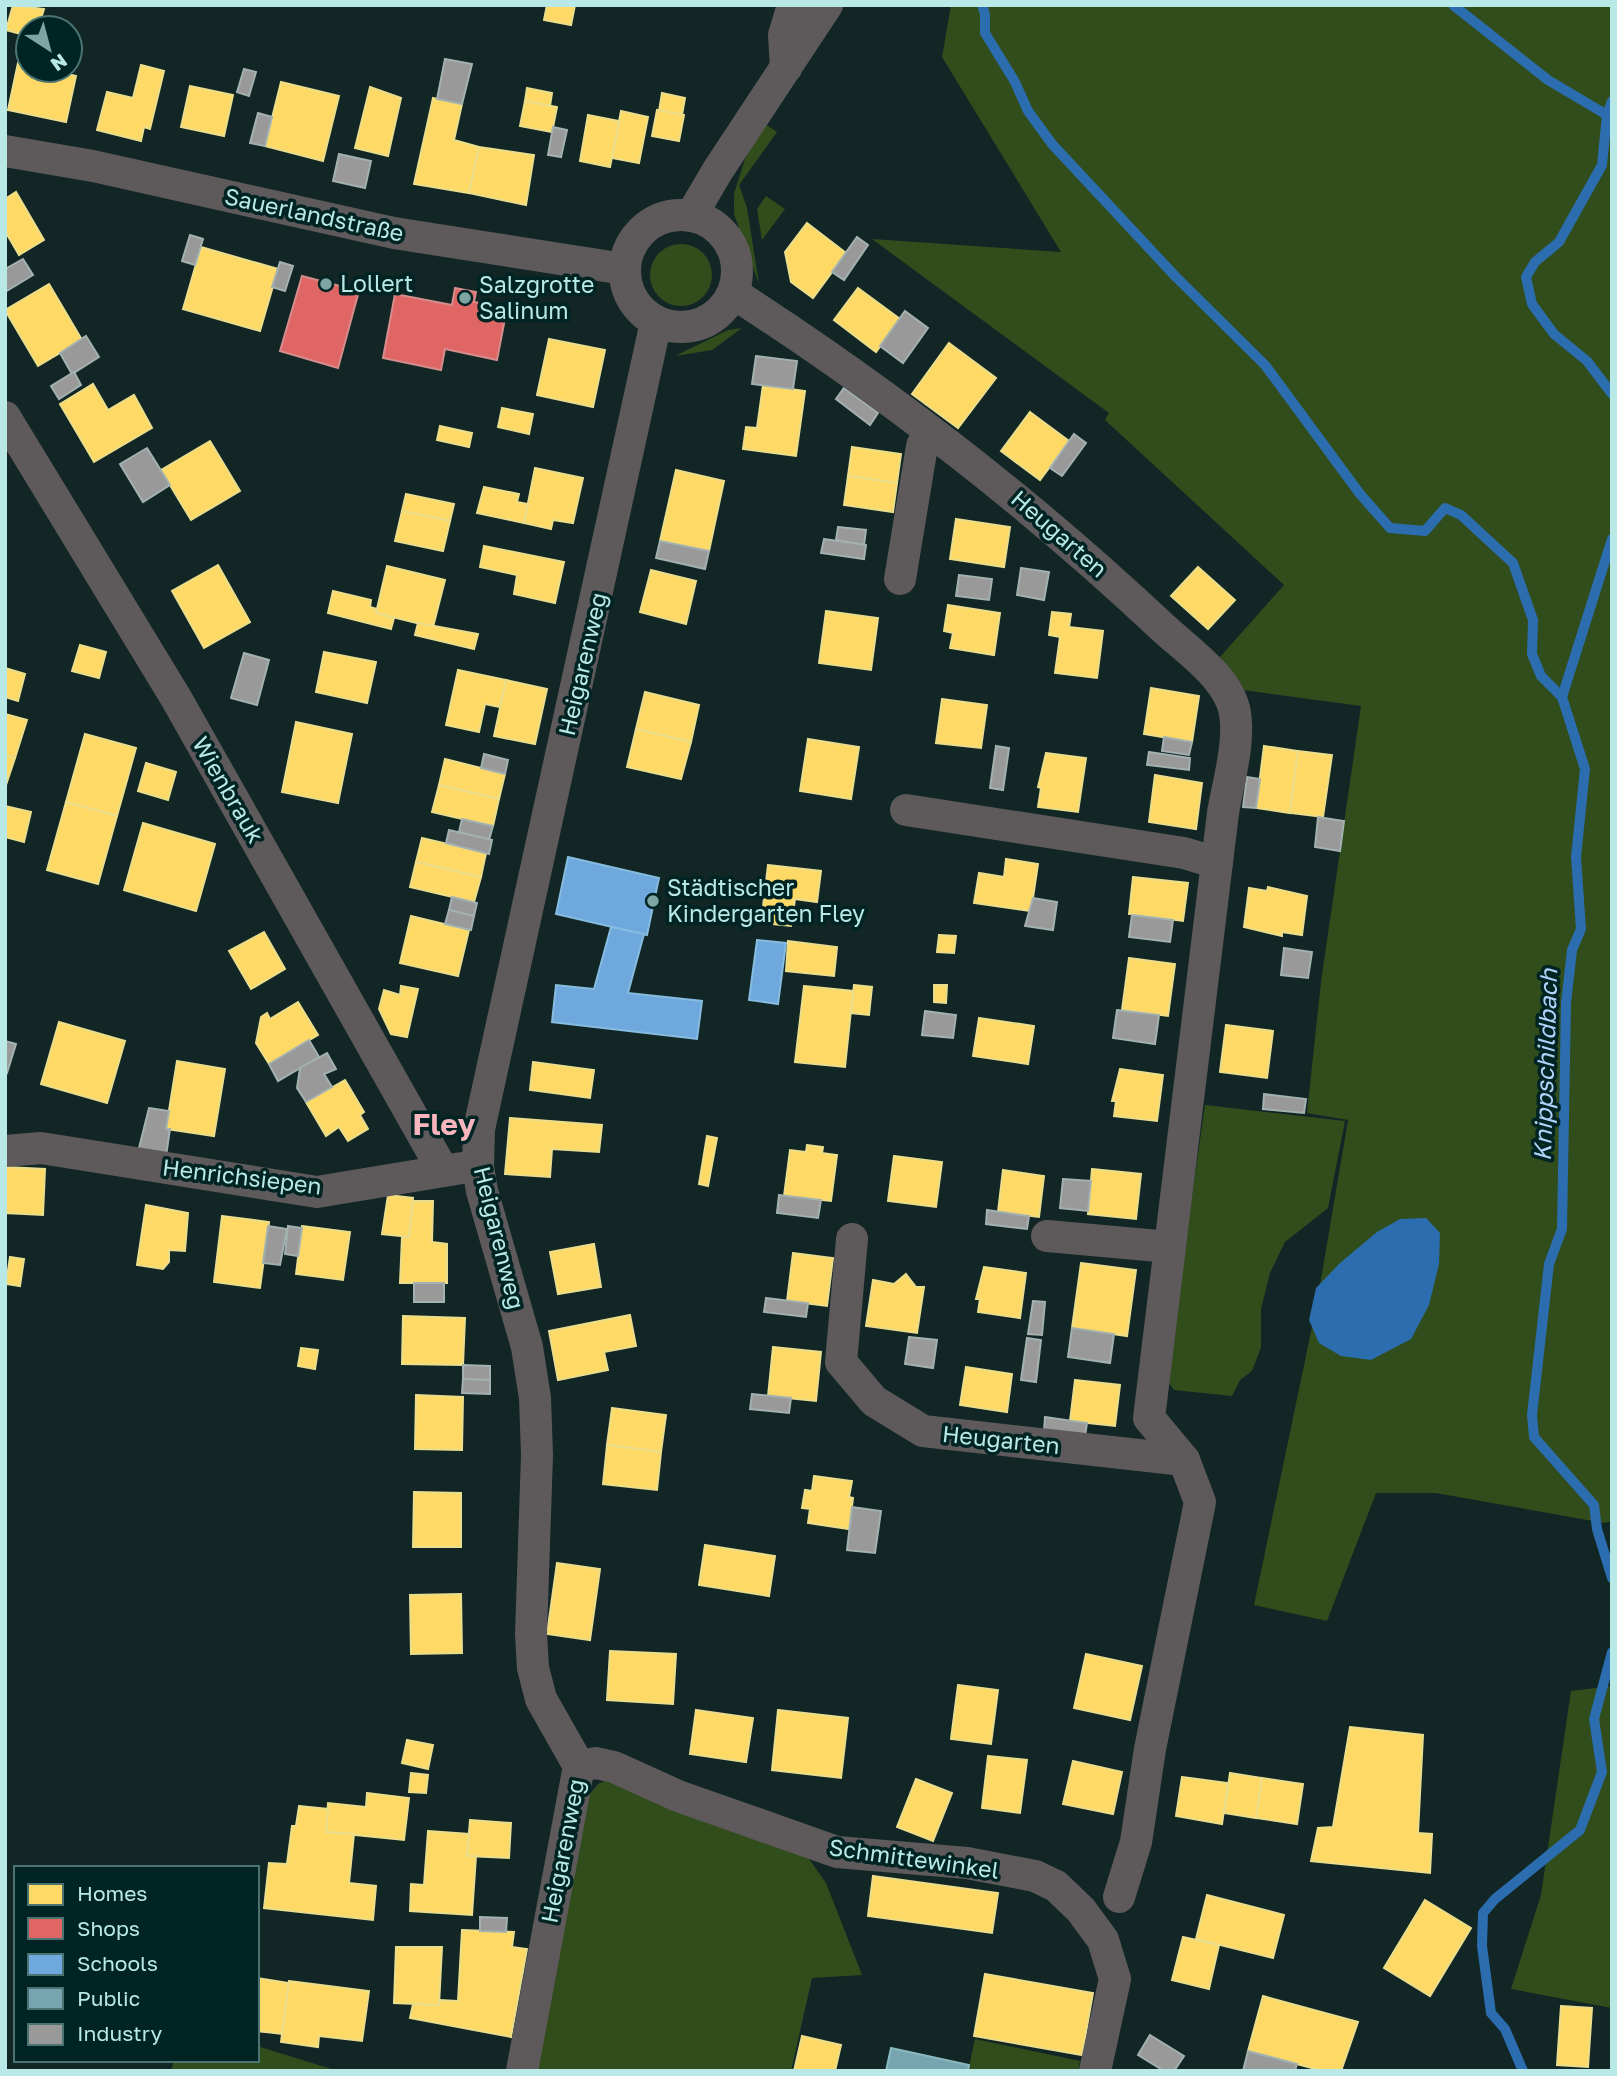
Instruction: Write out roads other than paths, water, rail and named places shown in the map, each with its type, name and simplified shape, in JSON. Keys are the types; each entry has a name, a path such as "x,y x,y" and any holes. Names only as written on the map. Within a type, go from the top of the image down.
{"street":[{"path":"786,68 783,35 793,5"},
{"path":"691,216 718,170 827,5"},
{"name":"Sauerlandstraße","path":"5,152 93,166 394,233 624,269"},
{"path":"667,216 691,216 714,225 731,244 737,268 733,293 720,312 701,324 678,328 656,322 638,309 627,290 624,269 630,246 645,227 667,216"},
{"name":"Heugarten","path":"733,293 929,431 1049,523 1221,683 1235,712 1233,753 1216,863 1149,1418 1184,1460 1200,1502 1150,1749 1136,1842 1119,1897"},
{"name":"Heigarenweg","path":"522,2071 579,1766 541,1699 533,1668 531,1634 537,1455 535,1398 527,1347 478,1167 479,1129 609,548 656,322"},
{"name":"Wienbrauk","path":"5,417 176,698 442,1169"},
{"path":"900,579 922,446 929,431"},
{"path":"906,810 1184,853 1216,863"},
{"name":"Henrichsiepen","path":"5,1151 41,1149 317,1192 442,1169 478,1167"},
{"path":"1047,1236 1170,1247"},
{"name":"Heugarten","path":"852,1239 841,1362 874,1402 923,1431 1184,1460"},
{"name":"Schmittewinkel","path":"579,1766 596,1763 614,1767 678,1796 836,1852 967,1863 1035,1876 1056,1886 1082,1910 1103,1940 1115,1979 1095,2071"}],"water":[{"path":"1426,1218 1440,1233 1439,1264 1429,1305 1411,1339 1371,1360 1341,1356 1319,1343 1309,1320 1316,1288 1340,1263 1377,1232 1400,1219"}],"waterway":[{"path":"982,5 985,33 1015,82 1028,111 1052,144 1175,276 1265,365 1360,494 1390,528 1425,531 1445,508 1461,515 1513,563 1533,620 1532,654 1541,676 1562,697"},
{"path":"1453,5 1548,80 1607,115"},
{"name":"Knippschildbach","path":"1612,101 1607,115 1602,165 1559,242 1535,262 1526,277 1532,304 1554,334 1587,361 1612,394"},
{"name":"Knippschildbach","path":"1612,539 1562,697 1585,769 1576,857 1581,929 1572,950 1566,1003 1562,1229 1549,1264 1532,1415 1534,1437 1594,1505 1597,1529 1612,1578"},
{"name":"Knippschildbach","path":"1523,2071 1505,2029 1491,2013 1482,1946 1483,1913 1495,1899 1580,1830 1602,1772 1594,1719 1612,1652"}],"place":[{"name":"Lollert","path":"326,284"},
{"name":"Salzgrotte Salinum","path":"465,298"},
{"name":"Städtischer Kindergarten Fley","path":"653,901"}],"district":[{"name":"Fley","path":"444,1125"}]}
